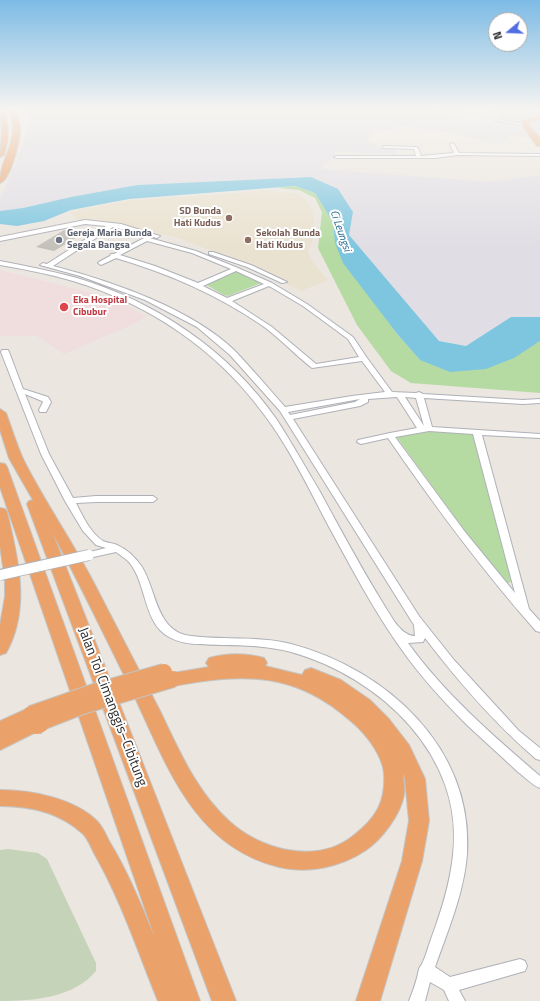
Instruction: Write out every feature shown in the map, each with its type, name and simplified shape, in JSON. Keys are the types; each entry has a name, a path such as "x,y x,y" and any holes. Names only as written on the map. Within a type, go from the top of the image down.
{"highway":[{"path":"0,182 11,155"},
{"name":"Jalan Tol Cimanggis–Cibitung","path":"0,413 224,1001"},
{"path":"16,458 88,586 175,761 192,792 212,818 239,841 269,855 302,862 333,856 359,844 380,826 392,804 396,777 387,751 371,728 351,709 322,690 293,678 264,672 233,671 170,675"},
{"name":"Jalan Tol Cimanggis–Cibitung","path":"0,467 188,1001"},
{"path":"0,512 13,569 14,592 6,634 0,649"},
{"path":"0,729 82,706 203,664 235,661 268,664 301,671 335,685 364,705 383,724 402,750 415,779 419,821 412,861 368,1001"},
{"path":"0,742 34,719"},
{"path":"0,798 22,798 46,804 66,811 90,827 115,870 170,1001"}],"street":[{"path":"336,157 449,155"},
{"path":"516,155 540,155"},
{"path":"0,239 80,222 112,224 223,256 284,282"},
{"path":"48,266 112,224"},
{"path":"101,263 113,255 146,239 194,252 270,284 305,304 347,334 364,360 390,394"},
{"path":"113,255 151,266 199,285 228,300 275,332 314,365 318,366 364,360"},
{"path":"0,257 48,266 128,290 178,314 216,338 228,348 285,414 415,620 450,663 515,734 540,756"},
{"path":"0,264 44,272 112,292 167,318 212,354 243,382 260,403 286,441 391,625 424,672 483,735 540,783"},
{"path":"199,285 236,269"},
{"path":"228,300 270,284"},
{"path":"200,344 211,342 216,338"},
{"path":"212,354 216,348 228,348"},
{"path":"5,352 26,391 45,399 47,402 43,410"},
{"path":"26,391 23,401 45,454 86,528 99,543 117,549 132,559 142,574 155,610 162,624 170,633 183,639 264,642 315,654 364,678 383,690 409,714 424,733 448,775 457,804 461,827 460,852 456,880 416,1001"},
{"path":"285,414 329,406 357,404 369,397 390,394 419,394 523,402 540,401"},
{"path":"399,394 425,429"},
{"path":"419,394 425,429"},
{"path":"361,442 425,429 540,436"},
{"path":"477,432 525,612"},
{"path":"390,435 460,535 496,580 540,628"},
{"path":"70,501 96,499 153,499"},
{"path":"0,575 117,549"},
{"path":"391,625 404,638 411,640 419,639 421,634 415,620"},
{"path":"450,985 520,966"},
{"path":"426,970 450,985 457,1001"}],"shaded area":[{"path":"19,155 334,155 321,169 489,182 540,175 540,317 511,317 466,346 439,341 349,235 353,212 311,177 137,185 71,197 23,208 0,211 0,199"},
{"name":"Sekolah Bunda Hati Kudus","path":"267,191 295,193 302,196 308,203 313,212 314,221 312,242 308,251 311,260 328,280 301,291 233,259 178,238 119,224 93,220 78,221 70,212 131,200"},
{"name":"Eka Hospital Cibubur","path":"0,270 108,297 146,316 136,323 64,354 37,336 0,336"}],"green space":[{"path":"295,186 315,193 334,222 378,308 398,335 420,360 540,341 540,393 411,383 391,371 357,325 318,248 322,212 315,198 299,190 277,188"},
{"path":"237,271 261,281 261,283 228,296 205,284"},
{"path":"420,430 474,434 516,581 507,583 500,580 397,437"},
{"path":"8,849 38,853 47,859 96,963 96,971 87,980 76,987 39,999 0,1001 0,850"}],"water":[{"name":"Ci Leungsi","path":"311,177 338,189 353,212 349,235 439,341 466,346 511,317 540,317 540,341 514,358 486,369 450,372 420,360 398,335 343,263 335,243 333,222 315,193 295,186 129,199 71,210 44,221 17,226 0,224 0,211 23,208 71,197 137,185"}],"building":[{"name":"Gereja Maria Bunda Segala Bangsa","path":"64,230 82,234 54,251 36,247"}],"place":[{"name":"SD Bunda Hati Kudus","path":"229,218"},
{"name":"Gereja Maria Bunda Segala Bangsa","path":"59,240"},
{"name":"Sekolah Bunda Hati Kudus","path":"248,240"},
{"name":"Eka Hospital Cibubur","path":"64,307"}]}
